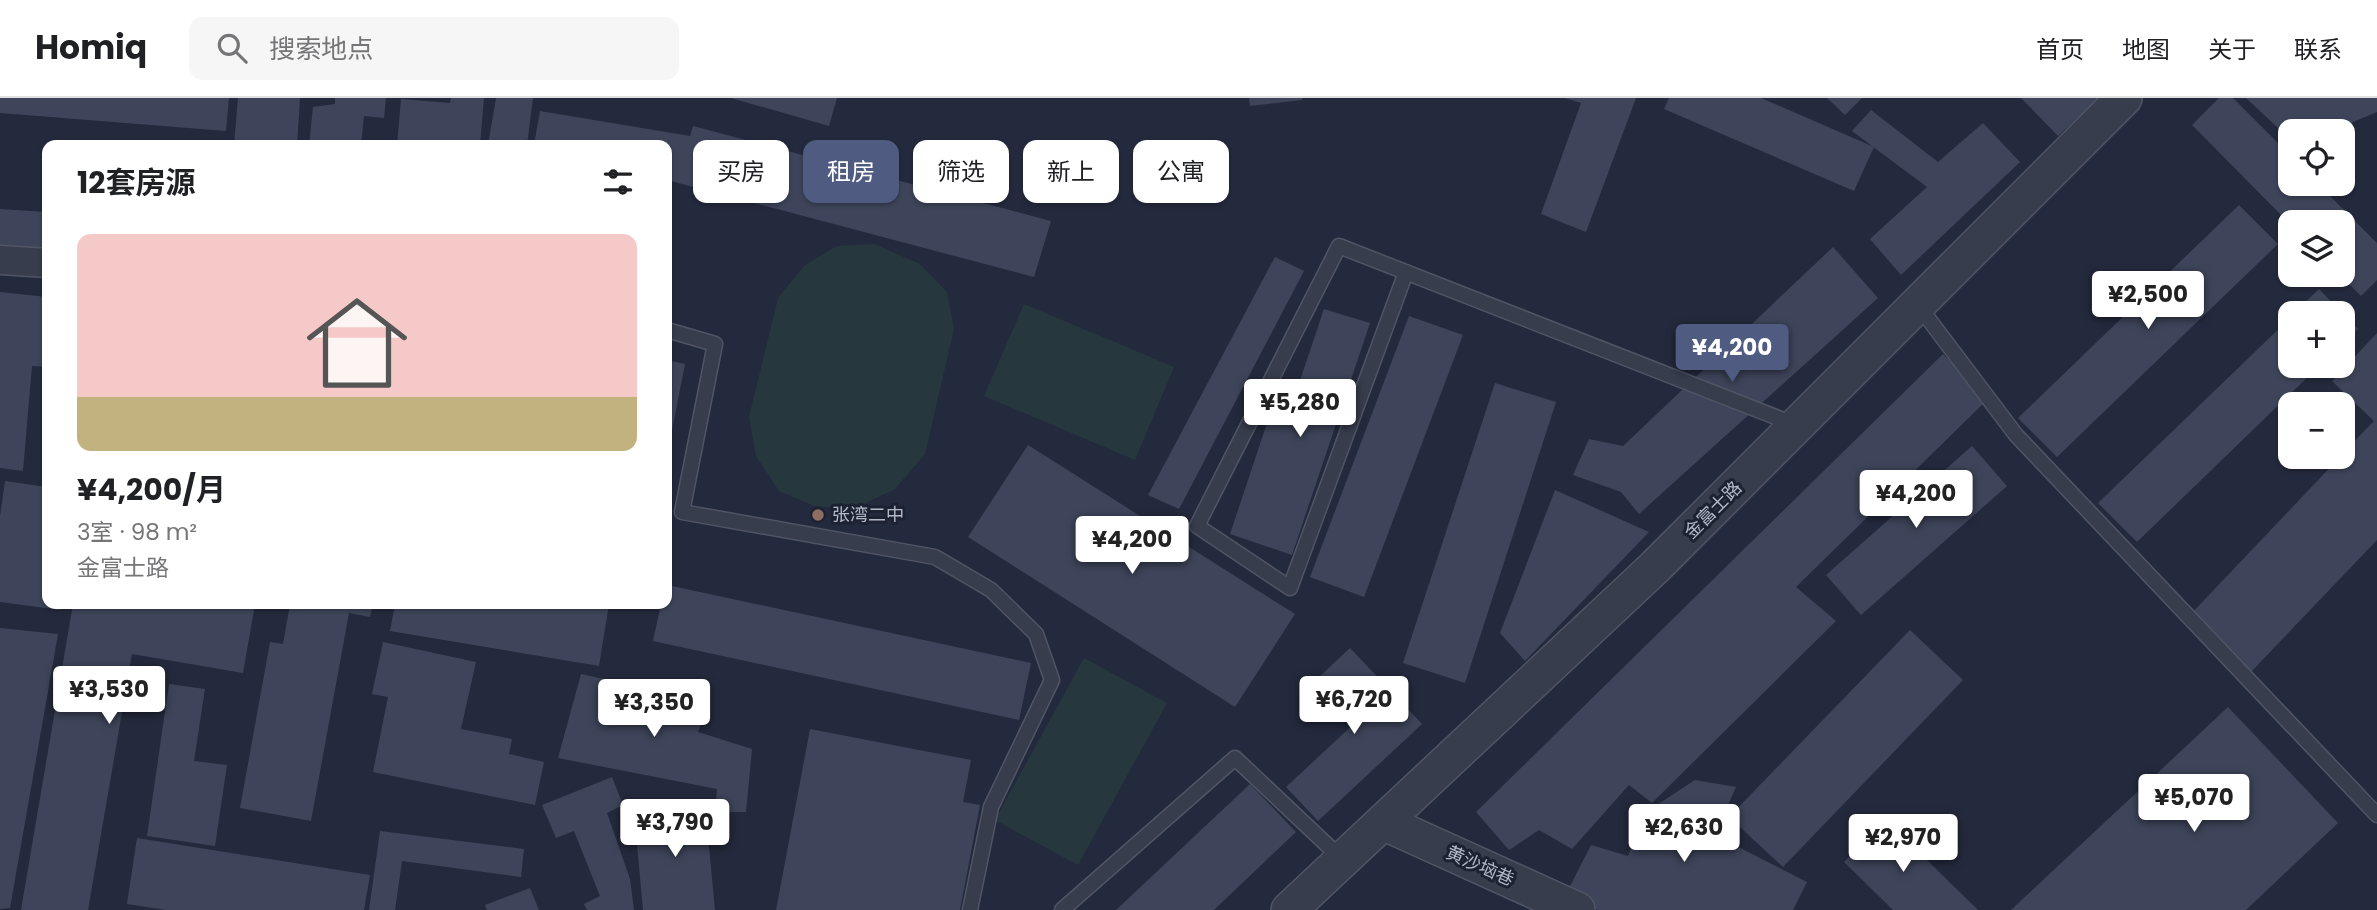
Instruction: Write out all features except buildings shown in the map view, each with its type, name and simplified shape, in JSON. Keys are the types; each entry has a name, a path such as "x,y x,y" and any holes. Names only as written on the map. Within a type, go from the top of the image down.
{"street":[{"name":"金富士路","path":"1289,910 1654,568 2124,98"},
{"path":"0,260 42,263"},
{"name":"黄沙垴巷","path":"1383,822 1577,910"}],"lane":[{"path":"1406,272 1290,588 1197,526 1339,246 1406,272 1797,426"},
{"path":"1918,305 2016,435 2377,815"},
{"path":"672,332 715,345 682,512 935,557 991,590 1036,634 1052,680 991,807 970,910"},
{"path":"1062,910 1235,758 1343,859"}],"shaded area":[{"path":"874,244 920,264 947,292 954,329 925,454 895,489 853,509 814,506 779,491 756,456 749,417 778,298 805,265 837,246"},
{"path":"1024,304 1174,367 1135,460 984,396"},
{"path":"1084,658 1167,703 1078,865 995,820"}],"place":[{"name":"张湾二中","path":"818,515"}]}
